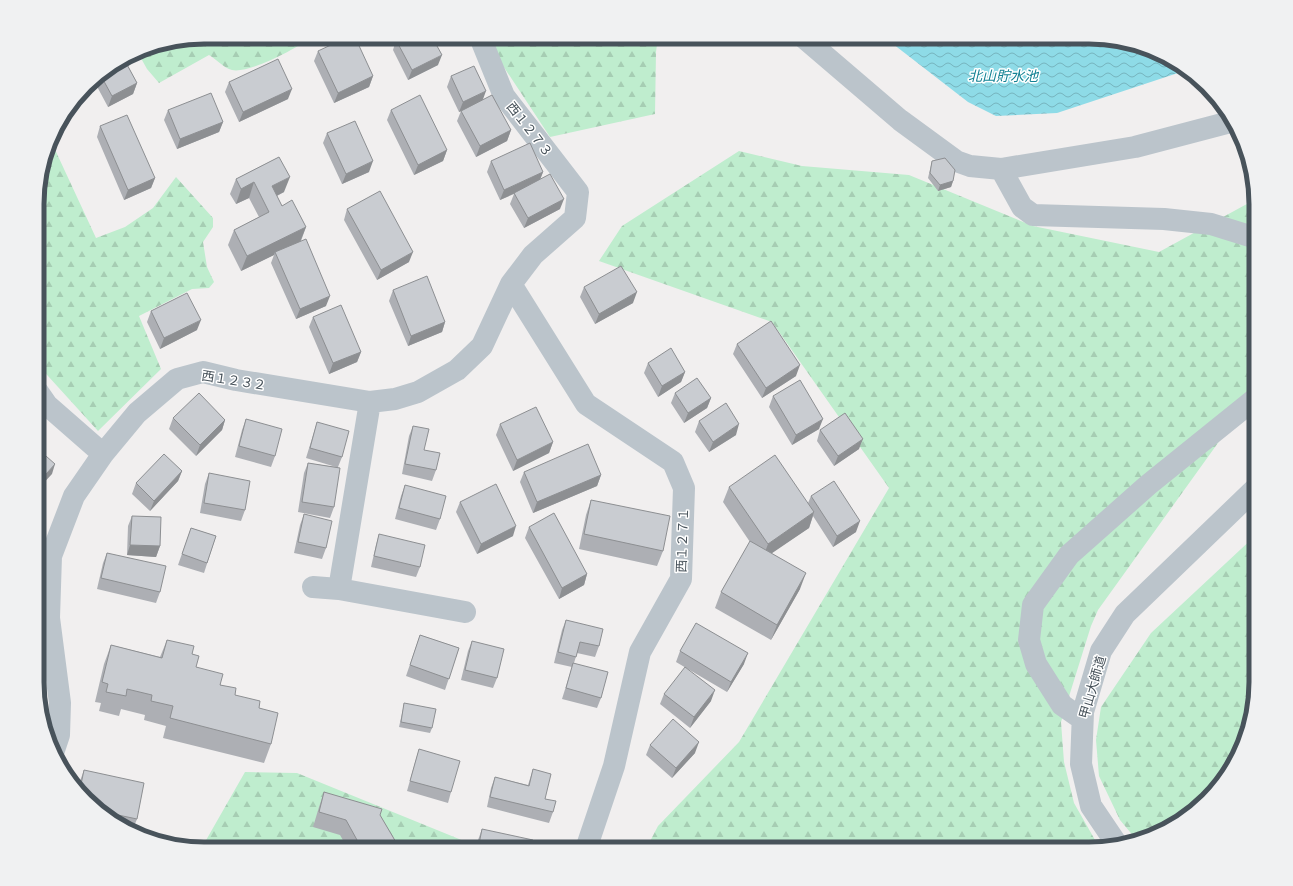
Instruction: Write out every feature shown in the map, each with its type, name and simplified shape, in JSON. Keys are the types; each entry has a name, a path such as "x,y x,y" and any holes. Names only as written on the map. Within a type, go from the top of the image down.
{"street":[{"name":"西１２７３","path":"483,44 504,96 578,192 575,218"},
{"path":"811,44 900,120 956,161 970,166 1001,169 1135,147 1227,123"},
{"path":"1001,169 1022,207 1033,215 1164,219 1211,224 1249,236"},
{"name":"西１２３２","path":"56,743 59,735 60,703 48,618 51,556 74,496 103,454 137,413 177,379 203,372 236,380 370,402 395,399 418,392 457,370 482,346 511,284 533,255 575,218"},
{"name":"西１２７１","path":"511,284 586,404 673,462 684,488 681,579 640,652 614,766 588,842"},
{"path":"339,589 370,402"},
{"path":"1082,719 1062,706 1036,664 1029,640 1033,605 1070,555 1148,485 1249,404"},
{"path":"44,405 103,454"},
{"name":"甲山大師道","path":"1114,840 1091,806 1081,764 1083,712 1101,651 1125,614 1249,495"},
{"path":"314,587 339,589 465,612"}],"green space":[{"path":"301,44 273,59 250,68 240,70 229,69 209,55 159,83 147,69 140,57 162,49 183,45"},
{"path":"489,44 657,44 655,114 550,137"},
{"path":"54,147 96,238 125,227 153,208 176,177 213,218 213,227 203,242 207,267 214,282 209,288 192,289 139,316 161,369 98,431 44,372 44,193 49,162"},
{"path":"739,151 802,166 909,175 1033,226 1159,252 1249,203 1249,400 1098,610 1091,626 1061,722 1064,762 1074,803 1096,842 650,842 658,826 739,742 889,488 772,322 599,261 622,226"},
{"path":"1249,542 1249,693 1241,734 1233,753 1216,780 1195,802 1169,821 1134,836 1120,820 1099,776 1096,740 1101,707 1151,633"},
{"path":"245,772 297,773 464,841 464,842 205,842"}],"water":[{"name":"北山貯水池","path":"893,44 1100,44 1141,52 1160,60 1180,72 1057,113 996,116 968,102"}],"building":[{"path":"333,44 358,44 373,76 338,93 318,51"},
{"path":"398,44 436,44 442,55 412,70"},
{"path":"278,59 292,89 243,112 229,82"},
{"path":"126,64 137,83 112,96 103,80"},
{"path":"474,66 486,91 463,102 451,76"},
{"path":"211,93 223,122 180,139 168,110"},
{"path":"420,95 447,150 418,165 391,110"},
{"path":"492,95 511,130 480,146 461,111"},
{"path":"127,115 155,178 128,190 100,126"},
{"path":"355,121 373,161 346,174 327,133"},
{"path":"530,143 543,172 504,190 491,161"},
{"path":"279,157 290,177 272,186 282,206 292,200 306,227 247,256 234,230 269,212 254,182 241,189 236,179"},
{"path":"945,158 955,170 953,181 940,185 930,173 932,161"},
{"path":"550,174 564,199 528,218 514,193"},
{"path":"380,191 413,252 381,270 347,209"},
{"path":"306,239 330,296 300,309 275,252"},
{"path":"621,266 637,292 599,314 584,287"},
{"path":"427,276 445,322 411,336 393,290"},
{"path":"187,293 201,320 164,338 151,311"},
{"path":"341,305 361,352 333,363 313,317"},
{"path":"771,321 800,365 766,388 737,344"},
{"path":"671,348 685,372 662,386 648,363"},
{"path":"697,378 711,398 688,413 675,393"},
{"path":"800,380 823,419 796,435 773,396"},
{"path":"199,393 225,420 200,445 173,418"},
{"path":"726,403 739,424 713,442 699,421"},
{"path":"536,407 553,442 517,460 500,424"},
{"path":"845,413 863,439 838,456 820,430"},
{"path":"246,419 282,429 275,456 239,446"},
{"path":"317,422 349,431 342,457 310,448"},
{"path":"413,426 429,429 424,450 440,453 436,470 405,464"},
{"path":"588,444 601,475 537,502 524,472"},
{"path":"44,454 55,464 44,476"},
{"path":"164,454 182,471 154,501 136,483"},
{"path":"775,455 814,512 768,544 729,487"},
{"path":"308,463 340,468 334,507 302,502"},
{"path":"209,473 250,481 245,510 204,503"},
{"path":"834,481 860,521 837,536 811,496"},
{"path":"496,484 516,526 481,544 460,502"},
{"path":"405,485 446,496 440,519 399,508"},
{"path":"591,500 670,516 663,551 584,534"},
{"path":"554,513 587,574 562,588 529,527"},
{"path":"304,514 332,521 326,548 298,542"},
{"path":"132,516 161,517 160,546 130,545"},
{"path":"191,528 216,536 207,563 182,554"},
{"path":"379,534 425,545 420,567 374,556"},
{"path":"750,541 806,573 777,625 721,592"},
{"path":"107,553 166,566 160,592 101,578"},
{"path":"566,620 603,629 599,646 580,642 576,657 558,652"},
{"path":"696,623 748,653 731,682 680,651"},
{"path":"420,635 459,648 449,679 410,665"},
{"path":"167,640 194,646 192,654 199,656 196,667 223,674 220,685 236,688 235,695 260,701 259,708 278,713 271,744 170,718 173,706 151,701 152,695 127,689 126,696 106,692 108,684 102,682 111,645 162,658"},
{"path":"472,641 504,649 497,678 465,670"},
{"path":"573,663 608,672 601,698 566,688"},
{"path":"685,667 715,690 694,717 664,694"},
{"path":"404,703 436,709 432,728 401,722"},
{"path":"673,719 699,742 676,768 650,745"},
{"path":"419,749 460,761 451,792 410,781"},
{"path":"533,769 551,774 545,799 556,801 553,812 490,797 495,777 529,786"},
{"path":"84,770 144,783 137,819 114,814 98,802 81,785"},
{"path":"324,792 382,809 380,815 396,842 358,842 346,820 319,812"},
{"path":"482,829 533,840 533,842 479,842"}]}
